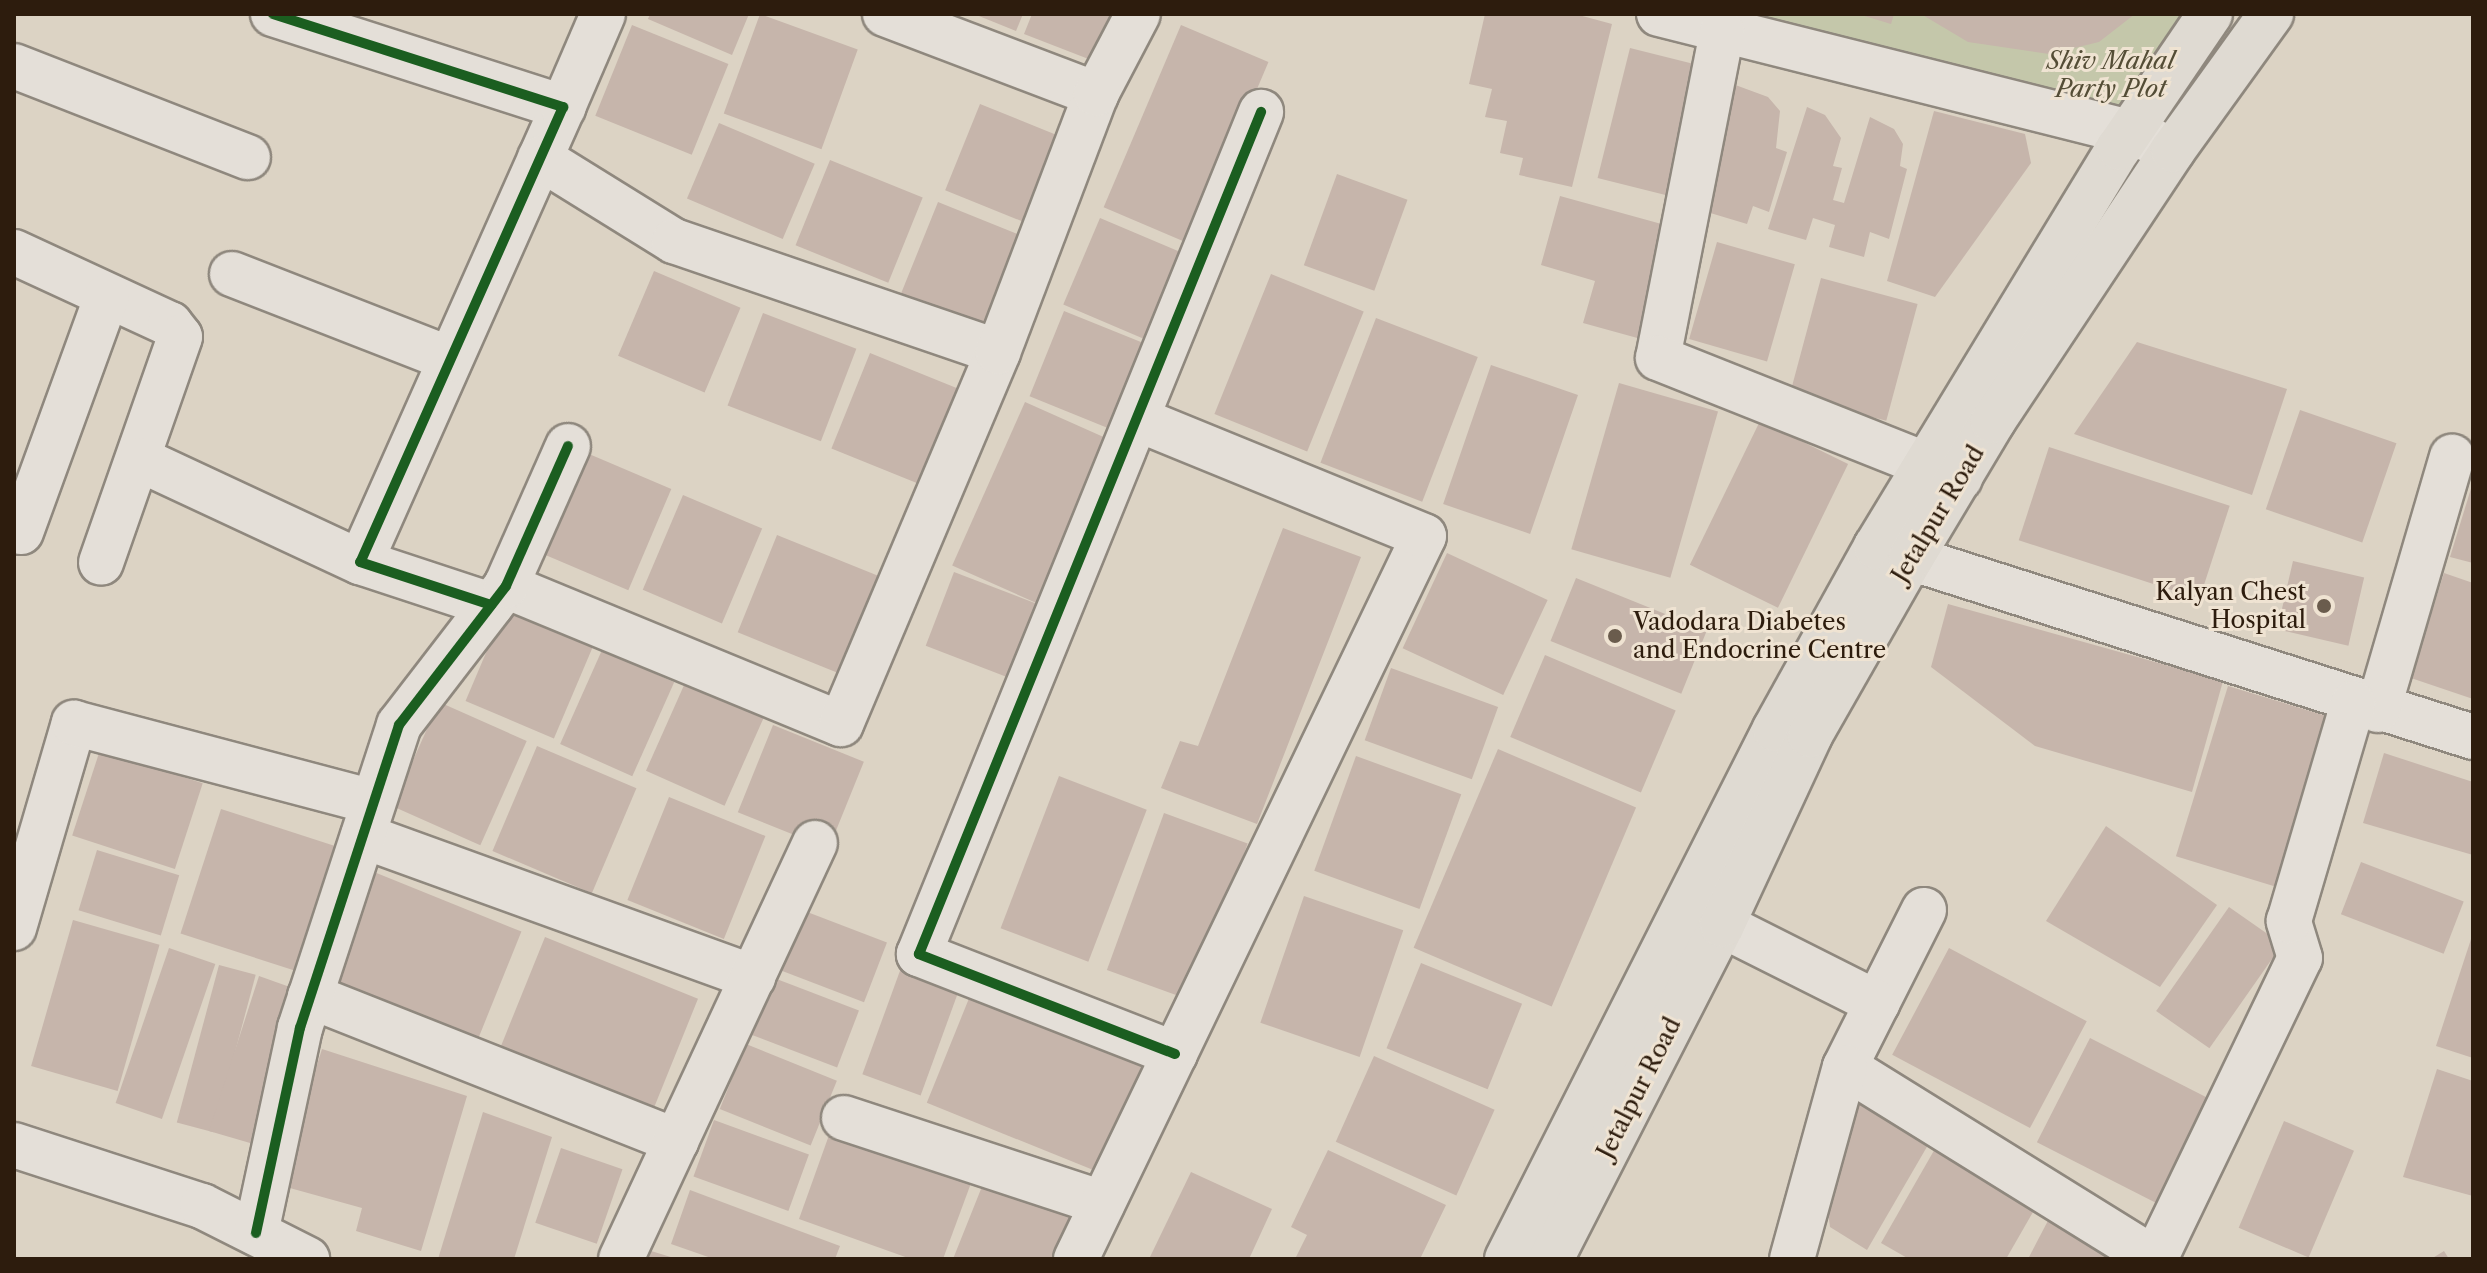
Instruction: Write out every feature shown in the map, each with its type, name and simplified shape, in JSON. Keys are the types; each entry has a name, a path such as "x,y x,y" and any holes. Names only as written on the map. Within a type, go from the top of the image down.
{"main road":[{"name":"Jetalpur Road","path":"1507,1259 1775,729 1894,553 2130,132 2210,14"},
{"name":"Jetalpur Road","path":"1942,471 2271,14"},
{"name":"Jetalpur Road","path":"1551,1259 1722,925 1894,553"}],"street":[{"path":"360,562 603,14"},
{"path":"885,14 1096,94"},
{"path":"141,460 360,562 498,595 841,724 998,352 1096,94 1138,14"},
{"path":"1659,14 2130,132 2173,150"},
{"path":"301,18 563,107"},
{"path":"1722,32 1658,358 1942,471"},
{"path":"14,66 248,157"},
{"path":"1175,1054 919,954 1261,112"},
{"path":"540,158 674,241 998,352"},
{"path":"14,252 170,324 180,337 141,460 101,563"},
{"path":"232,274 450,359"},
{"path":"21,532 107,296"},
{"path":"1076,1259 1424,536 1137,419"},
{"path":"256,1233 310,996 399,725 498,595 568,446"},
{"path":"1845,1067 2155,1259 2300,958 2289,921 2452,457"},
{"path":"1894,553 2365,706 2473,737"},
{"path":"14,928 74,723 368,819 753,977"},
{"path":"621,1259 815,843"},
{"path":"1792,1259 1845,1067 1924,910"},
{"path":"1722,925 1877,1003"},
{"path":"310,996 676,1141"},
{"path":"844,1118 1102,1203"},
{"path":"15,1149 202,1206 307,1259"}],"green space":[{"name":"Shiv Mahal Party Plot","path":"1658,14 2230,14 2140,148"}],"building":[{"path":"650,14 749,14 732,55 648,19"},
{"path":"760,14 858,50 821,149 724,114"},
{"path":"974,14 1023,14 1016,31"},
{"path":"1032,14 1124,14 1104,65 1024,34"},
{"path":"1485,14 1575,14 1612,24 1572,187 1519,175 1523,158 1500,153 1507,121 1485,117 1492,89 1469,84"},
{"path":"1858,14 1894,14 1891,24"},
{"path":"1921,14 2135,14 2099,42 2049,54 1968,42"},
{"path":"632,25 728,64 692,155 595,116"},
{"path":"1181,25 1268,62 1191,244 1104,207"},
{"path":"1630,48 1699,65 1666,195 1598,178"},
{"path":"1730,83 1768,97 1780,111 1776,148 1787,152 1769,212 1753,206 1747,224 1707,212"},
{"path":"980,104 1067,139 1032,225 945,190"},
{"path":"1807,107 1825,115 1841,138 1833,166 1842,168 1833,200 1844,203 1870,117 1894,129 1903,144 1900,166 1907,169 1889,239 1870,232 1864,257 1829,247 1835,225 1813,218 1806,240 1768,229"},
{"path":"1934,111 2025,134 2031,163 1935,297 1887,281"},
{"path":"719,123 815,164 783,239 687,198"},
{"path":"830,160 923,197 888,283 796,245"},
{"path":"1337,174 1407,200 1374,291 1304,265"},
{"path":"1560,196 1676,228 1641,339 1583,323 1595,281 1541,265"},
{"path":"938,202 1025,237 988,330 901,295"},
{"path":"1100,218 1187,255 1151,342 1063,305"},
{"path":"1717,242 1795,264 1767,361 1689,339"},
{"path":"654,271 741,308 705,392 618,356"},
{"path":"1271,274 1364,311 1307,451 1214,414"},
{"path":"1821,278 1918,304 1886,421 1790,395"},
{"path":"1064,311 1152,347 1118,432 1030,396"},
{"path":"763,313 856,349 821,441 728,405"},
{"path":"1376,318 1478,357 1422,502 1320,463"},
{"path":"2137,342 2287,389 2252,495 2074,434"},
{"path":"870,353 963,390 924,486 831,448"},
{"path":"1491,365 1578,395 1530,534 1443,504"},
{"path":"1619,383 1718,411 1670,578 1571,549"},
{"path":"1025,402 1114,441 1041,605 952,566"},
{"path":"2300,410 2396,443 2362,542 2266,509"},
{"path":"1760,421 1848,464 1778,608 1690,565"},
{"path":"2049,447 2230,506 2199,599 2019,540"},
{"path":"582,451 671,489 628,590 539,552"},
{"path":"2473,482 2473,563 2450,557"},
{"path":"683,495 762,529 722,623 643,590"},
{"path":"1283,528 1361,557 1257,824 1161,788 1180,741 1198,746"},
{"path":"777,535 880,577 841,674 738,632"},
{"path":"1447,553 1548,600 1503,695 1403,648"},
{"path":"2293,561 2364,577 2348,646 2277,629"},
{"path":"954,572 1044,606 1015,680 926,646"},
{"path":"2444,573 2473,583 2473,699 2411,678"},
{"path":"1576,578 1707,631 1681,694 1551,641"},
{"path":"1948,604 2223,681 2192,792 2035,746 1931,667"},
{"path":"505,608 593,646 554,738 466,701"},
{"path":"602,650 674,682 632,776 560,744"},
{"path":"1545,655 1676,710 1641,792 1510,737"},
{"path":"1391,668 1498,707 1472,779 1365,740"},
{"path":"685,683 764,718 725,806 646,771"},
{"path":"2228,686 2331,718 2279,888 2176,856"},
{"path":"439,702 527,741 480,845 393,806"},
{"path":"773,725 864,762 829,849 738,812"},
{"path":"537,746 636,788 592,893 492,851"},
{"path":"1498,749 1636,808 1552,1006 1414,948"},
{"path":"100,750 203,783 175,869 72,836"},
{"path":"2384,753 2473,782 2473,855 2363,823"},
{"path":"1356,756 1461,794 1420,909 1314,871"},
{"path":"1059,776 1147,810 1088,962 1001,928"},
{"path":"669,797 765,836 724,939 627,900"},
{"path":"221,809 334,846 294,970 181,934"},
{"path":"1164,813 1248,843 1191,1000 1107,970"},
{"path":"2106,826 2217,905 2160,987 2046,921"},
{"path":"97,850 179,875 161,935 79,910"},
{"path":"2361,862 2464,901 2444,954 2341,914"},
{"path":"374,872 521,932 477,1042 329,982"},
{"path":"1304,896 1403,930 1360,1057 1260,1023"},
{"path":"2229,907 2282,944 2209,1048 2156,1011"},
{"path":"802,910 887,943 864,1002 779,970"},
{"path":"73,920 160,945 118,1091 31,1066"},
{"path":"2473,933 2473,1058 2436,1046"},
{"path":"545,937 698,999 653,1111 500,1049"},
{"path":"169,948 215,964 162,1119 116,1103"},
{"path":"1949,948 2087,1021 2030,1128 1892,1055"},
{"path":"1421,963 1522,1004 1488,1089 1387,1048"},
{"path":"219,965 256,975 214,1132 177,1122"},
{"path":"901,968 959,989 921,1095 862,1074"},
{"path":"259,976 301,991 267,1148 209,1131"},
{"path":"774,978 859,1011 837,1068 752,1035"},
{"path":"974,986 1160,1061 1113,1178 927,1103"},
{"path":"2090,1038 2215,1102 2162,1206 2037,1142"},
{"path":"746,1044 837,1081 811,1146 720,1109"},
{"path":"322,1049 467,1096 421,1251 356,1231 362,1208 279,1185"},
{"path":"1374,1056 1495,1110 1456,1196 1336,1142"},
{"path":"2437,1069 2473,1081 2473,1196 2403,1177"},
{"path":"1853,1100 1928,1145 1867,1250 1830,1227 1825,1190"},
{"path":"483,1112 552,1137 514,1259 438,1259"},
{"path":"714,1120 809,1155 788,1211 693,1176"},
{"path":"2284,1121 2354,1151 2309,1257 2239,1228"},
{"path":"833,1124 974,1175 943,1259 911,1259 799,1219"},
{"path":"1936,1147 2037,1205 2006,1259 1909,1259 1881,1243"},
{"path":"561,1148 622,1169 597,1244 535,1223"},
{"path":"1328,1150 1446,1205 1420,1259 1295,1259 1307,1235 1291,1227"},
{"path":"1191,1172 1272,1209 1249,1259 1149,1259"},
{"path":"985,1179 1080,1214 1060,1259 953,1259"},
{"path":"690,1190 840,1246 835,1259 714,1259 671,1244"},
{"path":"2052,1213 2123,1259 2028,1259"},
{"path":"651,1251 674,1258 674,1259 648,1259"},
{"path":"2444,1251 2449,1259 2431,1259"}],"cycle path":[{"path":"273,14 563,107 360,562 491,605"},
{"path":"1175,1054 919,954 1261,112"},
{"path":"256,1233 300,1028 399,725 506,586 568,446"}],"place":[{"name":"Kalyan Chest Hospital","path":"2324,606"},
{"name":"Vadodara Diabetes and Endocrine Centre","path":"1615,636"}]}
